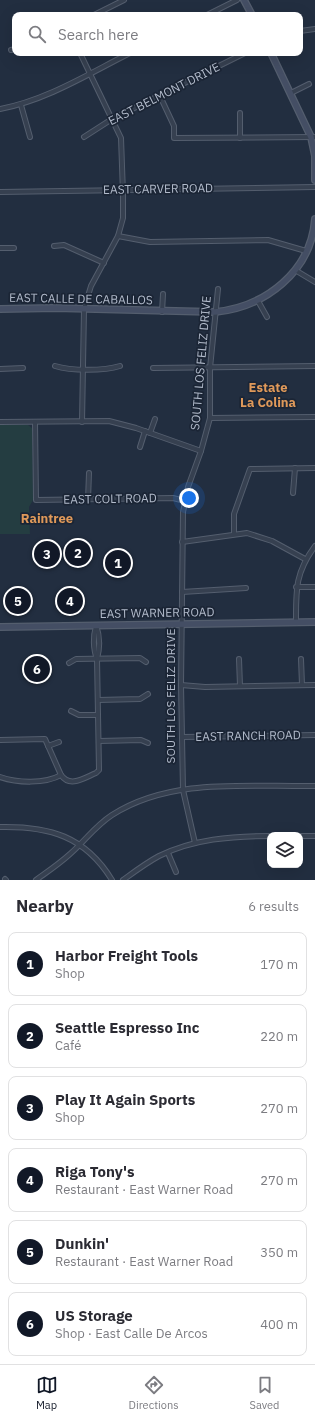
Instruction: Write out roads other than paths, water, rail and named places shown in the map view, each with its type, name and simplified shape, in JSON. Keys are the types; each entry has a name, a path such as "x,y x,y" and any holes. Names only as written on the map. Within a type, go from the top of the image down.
{"street":[{"path":"100,12 124,0"},
{"path":"213,12 237,0"},
{"path":"244,0 250,12"},
{"path":"303,30 315,29"},
{"path":"82,56 121,138 123,190 123,218 118,236 92,286 84,309 82,422"},
{"path":"0,109 21,105 45,96 124,56"},
{"name":"EAST BELMONT DRIVE","path":"84,137 112,119 239,56"},
{"path":"272,56 313,137 315,180"},
{"path":"291,93 310,84"},
{"path":"160,96 174,126 174,138 313,137"},
{"path":"21,105 30,137"},
{"path":"240,113 240,138"},
{"name":"EAST CARVER ROAD","path":"0,192 315,187"},
{"name":"EAST CALLE DE CABALLOS","path":"0,309 215,312 238,309 258,301 276,290 295,270 306,251 314,230 315,219"},
{"path":"118,236 150,242 268,240 306,251"},
{"path":"54,246 64,245 104,263"},
{"path":"0,248 14,248"},
{"path":"295,270 315,282"},
{"name":"SOUTH LOS FELIZ DRIVE","path":"195,843 183,790 181,685 182,542 185,501 202,451 210,418 210,368 218,289"},
{"name":"EAST CALLE DE CABALLOS","path":"162,294 162,312"},
{"path":"258,301 267,317"},
{"path":"55,366 63,368 112,368 120,366"},
{"path":"153,368 315,366"},
{"path":"0,369 23,368"},
{"path":"210,418 315,417"},
{"path":"140,447 155,419"},
{"path":"0,422 108,421 147,432 202,451"},
{"name":"EAST COLT ROAD","path":"35,422 36,500 173,498 185,501"},
{"path":"293,493 295,468"},
{"path":"234,534 234,514 250,469 315,468"},
{"path":"88,500 89,473"},
{"path":"182,542 247,533 259,535 305,559"},
{"path":"296,622 296,588 305,559 315,546"},
{"path":"296,588 315,587"},
{"path":"182,592 246,588"},
{"name":"EAST WARNER ROAD","path":"0,627 315,622"},
{"path":"0,740 45,739 61,775 67,781 73,782 96,773 99,770 97,659 99,652 99,633 96,625"},
{"path":"69,663 76,659 140,658 146,662"},
{"path":"239,659 240,686"},
{"path":"301,659 302,685"},
{"path":"181,685 315,685"},
{"path":"98,700 140,698 148,694"},
{"path":"71,711 79,715 98,715"},
{"name":"EAST RANCH ROAD","path":"182,737 315,735"},
{"path":"99,741 141,740 148,743"},
{"path":"48,746 59,742"},
{"path":"0,778 11,781 53,780 61,775"},
{"path":"36,880 70,854 94,828 113,814 149,798 183,790 212,787 315,786"},
{"path":"0,827 37,828 56,833 90,851 112,880"},
{"path":"123,880 159,856 195,843 243,836 267,836"},
{"path":"303,836 315,836"},
{"path":"168,853 176,872"}],"place":[{"name":"Seattle Espresso Inc","path":"78,553"},
{"name":"Play It Again Sports","path":"47,554"},
{"name":"Harbor Freight Tools","path":"118,563"},
{"name":"Dunkin'","path":"18,601"},
{"name":"Riga Tony's","path":"70,601"},
{"name":"US Storage","path":"37,669"}],"district":[{"name":"Estate La Colina","path":"268,394"},
{"name":"Raintree","path":"47,518"}]}
